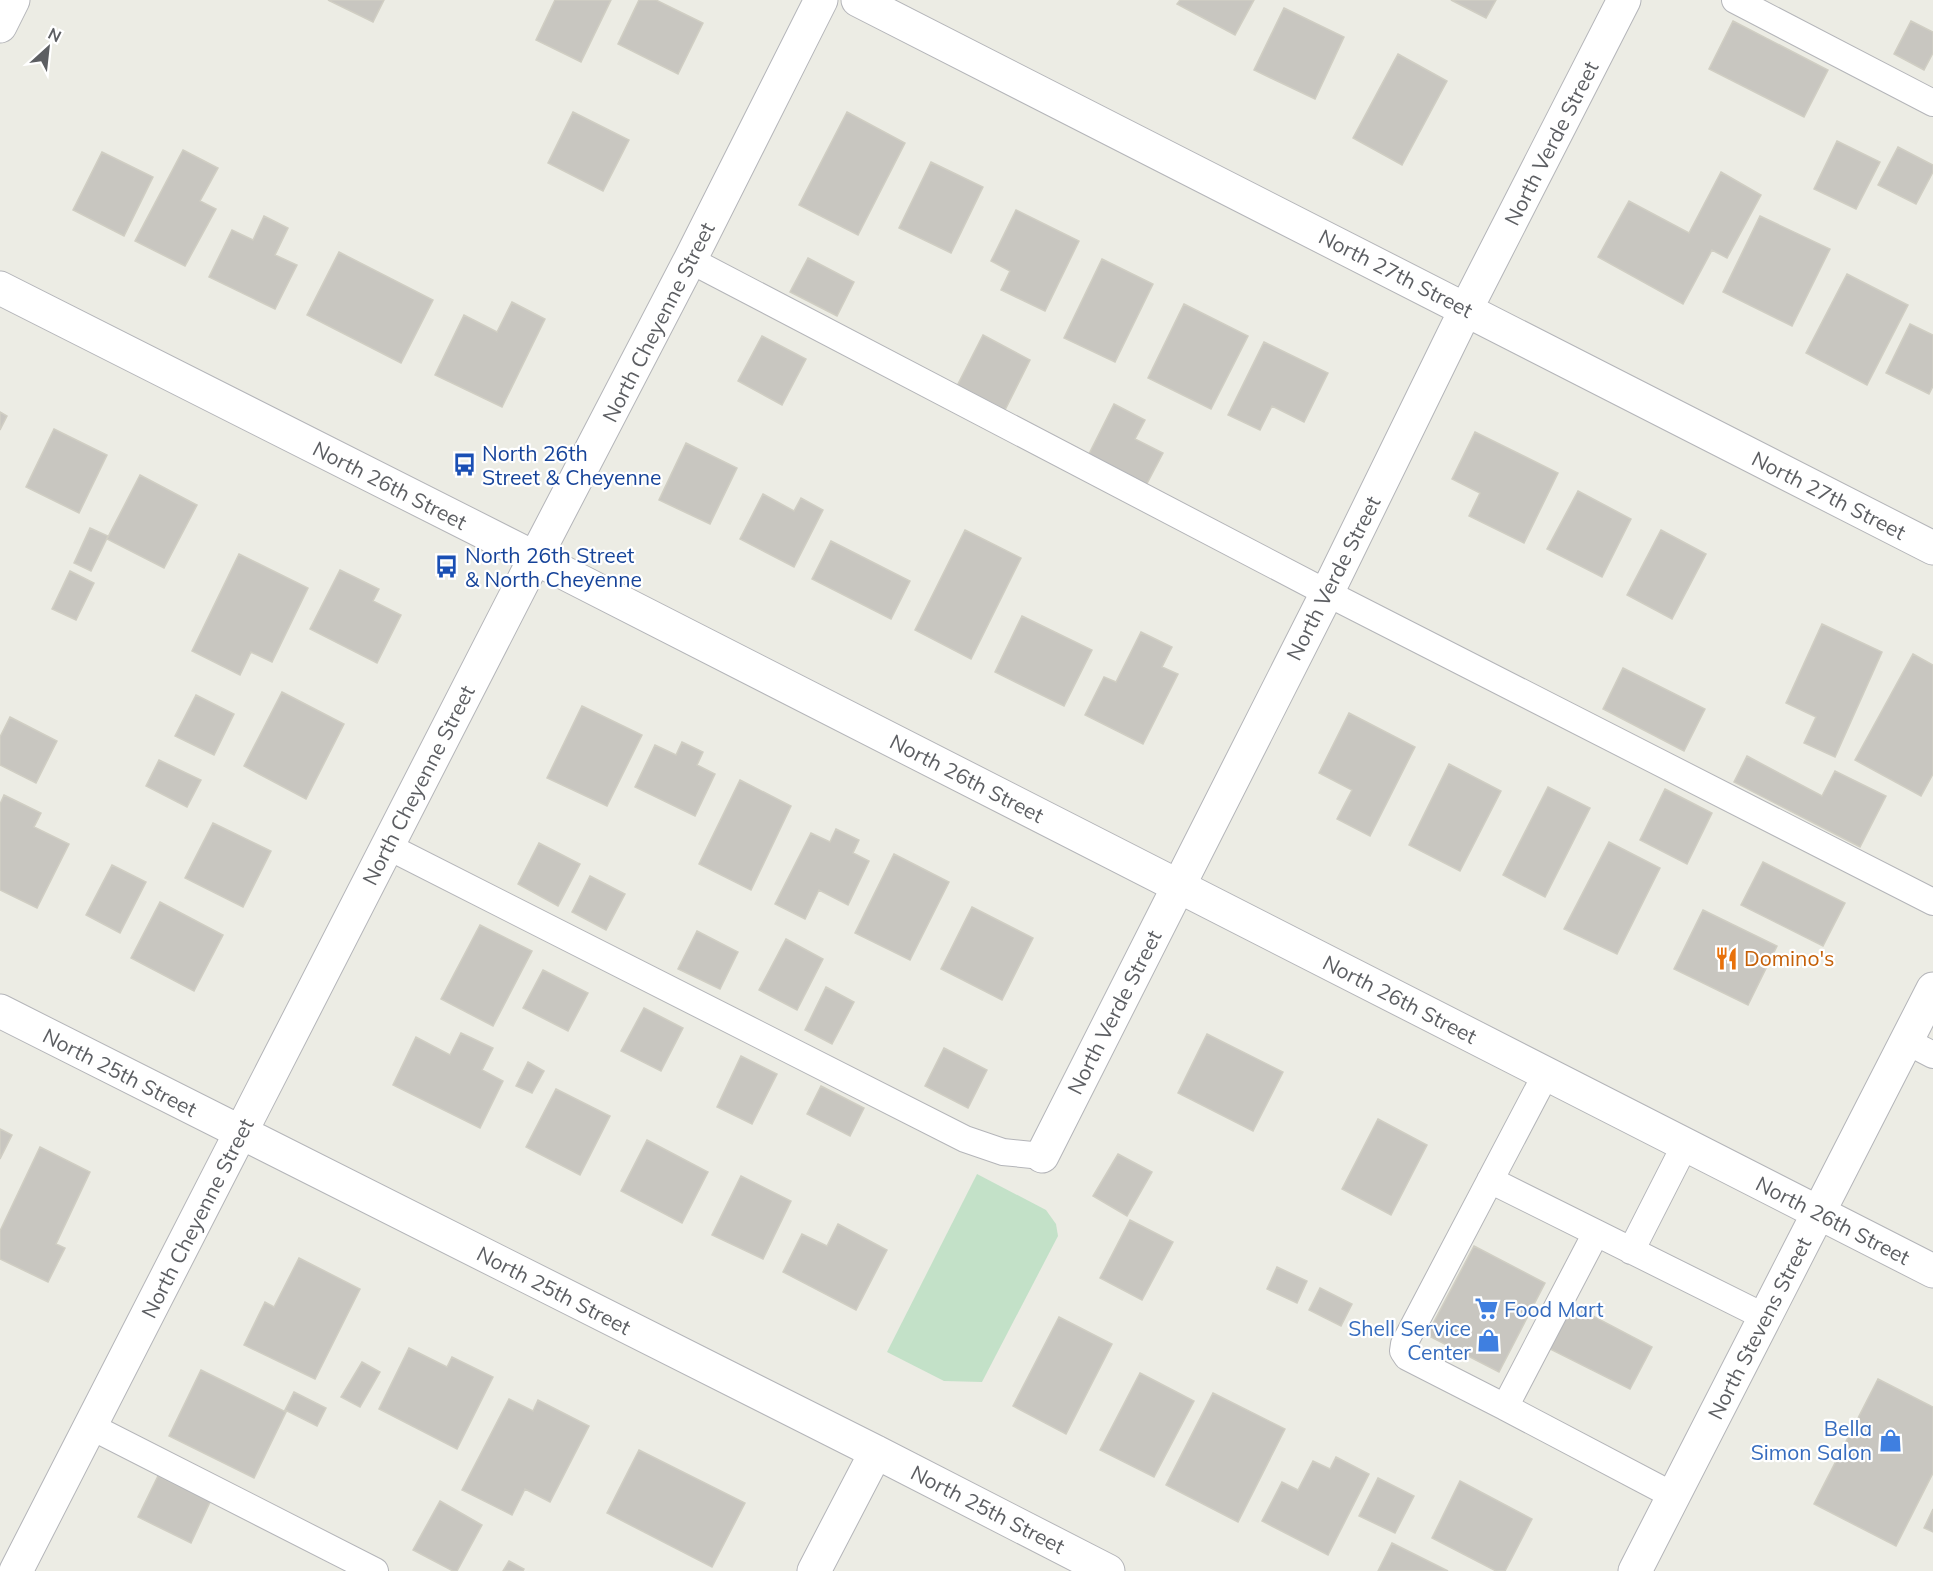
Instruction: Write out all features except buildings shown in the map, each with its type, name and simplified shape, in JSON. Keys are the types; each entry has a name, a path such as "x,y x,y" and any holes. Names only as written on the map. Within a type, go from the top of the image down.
{"street":[{"path":"0,26 13,0"},
{"name":"North Cheyenne Street","path":"16,1571 690,260 821,0"},
{"name":"North 27th Street","path":"858,0 1933,548"},
{"name":"North Verde Street","path":"1042,1156 1327,593 1466,309 1624,0"},
{"name":"North 26th Street","path":"0,288 535,558 1933,1271"},
{"name":"North Stevens Street","path":"1635,1571 1818,1213 1920,1048 1933,989"},
{"name":"North 25th Street","path":"0,1011 1108,1571"},
{"path":"814,1571 876,1452"}],"lane":[{"path":"1735,0 1933,103"},
{"path":"690,260 1327,593 1933,902"},
{"path":"387,846 965,1139 1003,1152 1042,1156"},
{"path":"1546,1074 1404,1344 1403,1351 1407,1357 1674,1496"},
{"path":"1631,1251 1685,1145"},
{"path":"1490,1180 1765,1317"},
{"path":"1505,1407 1596,1233"},
{"path":"90,1426 375,1571"}],"green space":[{"path":"977,1174 1046,1210 1056,1224 1058,1236 982,1382 944,1381 887,1352"}],"place":[{"name":"North 26th Street & Cheyenne","path":"464,465"},
{"name":"North 26th Street & North Cheyenne","path":"447,567"},
{"name":"Domino's","path":"1726,958"},
{"name":"Food Mart","path":"1486,1309"},
{"name":"Shell Service Center","path":"1489,1340"},
{"name":"Bella Simon Salon","path":"1890,1440"}]}
